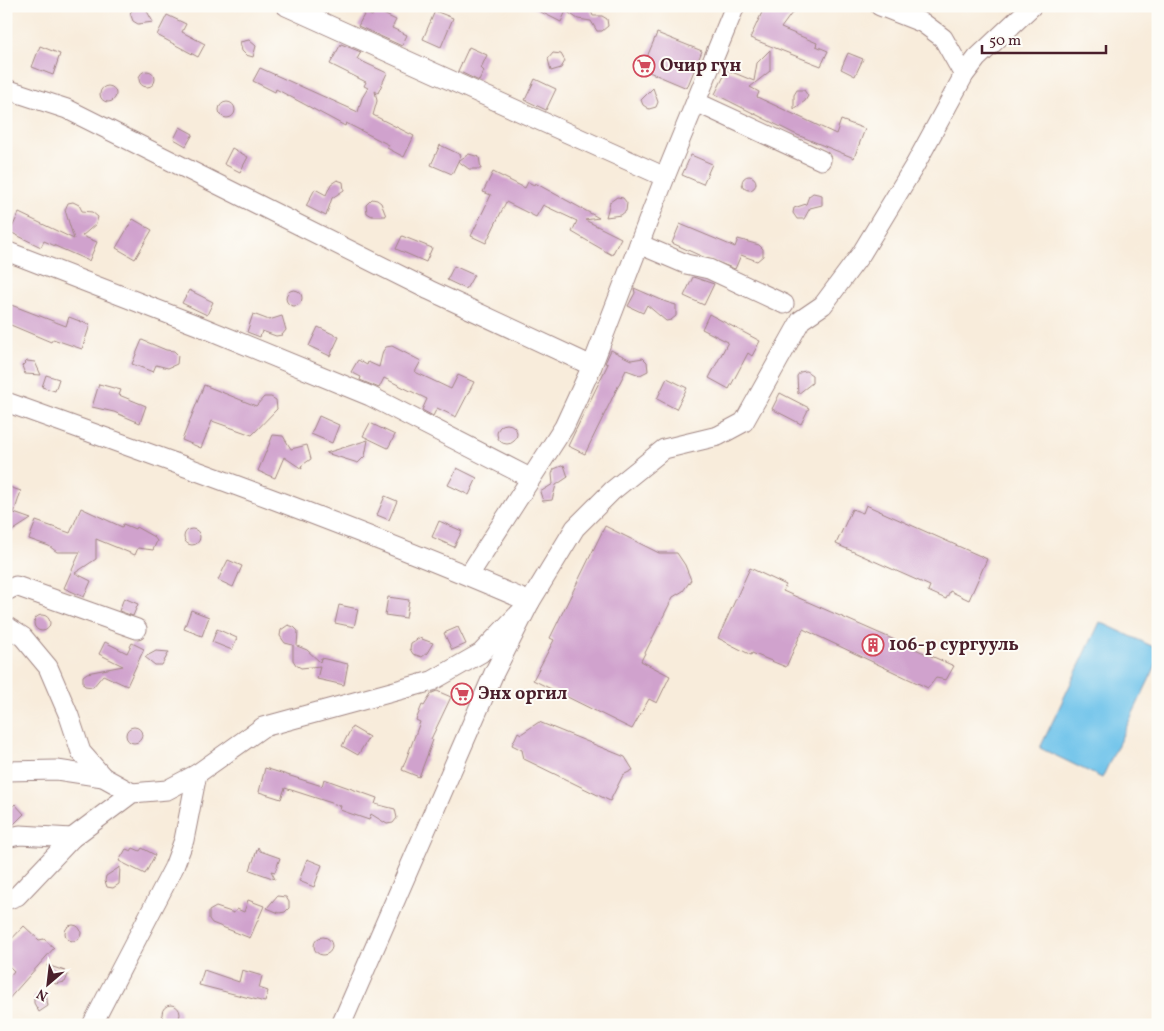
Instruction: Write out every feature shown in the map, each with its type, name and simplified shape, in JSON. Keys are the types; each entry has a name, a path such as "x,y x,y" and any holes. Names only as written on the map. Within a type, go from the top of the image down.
{"street":[{"path":"286,6 665,177"},
{"path":"469,575 503,525 530,478 564,427 592,366 665,177 735,6"},
{"path":"880,6 923,23 944,38 964,75"},
{"path":"341,1025 494,673 530,602 576,528 612,491 664,449 718,436 744,422 801,320 823,305 861,254 915,165 964,75 977,58 1032,6"},
{"path":"6,89 67,109 429,290 592,366"},
{"path":"696,102 821,160"},
{"path":"639,244 686,264 709,269 784,304"},
{"path":"6,251 202,327 370,396 530,478"},
{"path":"6,402 212,476 469,575 530,602"},
{"path":"6,591 16,586 136,629"},
{"path":"6,900 17,896 72,838 132,793 167,790 197,774 263,727 432,681 481,653 530,602"},
{"path":"6,626 23,637 48,667 69,716 81,752 103,777 132,793"},
{"path":"6,771 57,770 103,777"},
{"path":"92,1025 174,868 184,840 197,774"},
{"path":"6,838 20,834 72,838"}],"water":[{"path":"1100,622 1158,649 1158,661 1102,778 1040,748"}],"building":[{"path":"136,6 144,6 153,22 138,24 133,21 130,13"},
{"path":"529,6 589,6 593,16 602,16 607,19 608,26 602,31 597,31 591,21 578,19 566,11 561,22"},
{"path":"765,6 797,6 781,28 817,43 816,46 828,51 821,66 750,38"},
{"path":"375,10 396,20 392,28 407,35 402,46 358,26 365,13 372,16"},
{"path":"435,11 453,18 441,47 423,39"},
{"path":"167,15 186,24 182,32 205,44 198,57 157,35"},
{"path":"657,33 702,51 687,88 642,69"},
{"path":"249,40 256,46 253,57 246,55 242,51 240,42"},
{"path":"341,44 361,52 357,59 387,73 378,93 375,91 377,101 373,115 414,136 404,157 387,148 389,145 346,123 345,126 276,89 275,92 253,81 260,68 358,112 362,98 368,88 364,86 366,82 330,64"},
{"path":"40,46 60,54 53,75 32,67"},
{"path":"469,47 487,55 481,68 484,71 479,81 458,71"},
{"path":"770,50 770,71 750,87 759,92 757,97 836,134 841,120 865,129 854,158 795,134 715,94 727,70 754,81 757,63"},
{"path":"553,53 561,54 565,61 561,68 551,71 548,59"},
{"path":"848,53 863,59 855,76 841,69"},
{"path":"147,71 155,79 147,87 139,79"},
{"path":"535,79 556,89 546,110 525,100"},
{"path":"108,86 116,94 108,102 100,94"},
{"path":"653,88 658,102 656,107 649,109 643,105 641,100"},
{"path":"797,90 804,90 808,96 805,101 794,109 794,95"},
{"path":"227,102 235,110 227,118 219,110"},
{"path":"180,127 193,134 186,146 174,139"},
{"path":"440,145 461,155 452,174 431,165"},
{"path":"232,148 248,157 240,172 224,164"},
{"path":"469,154 479,157 481,169 469,169 458,161"},
{"path":"691,155 712,164 703,184 682,175"},
{"path":"493,172 525,188 528,182 534,185 535,183 599,218 585,220 621,238 612,255 572,232 577,221 543,205 536,217 506,202 486,243 471,236 491,195 483,192"},
{"path":"749,176 754,178 756,183 754,188 749,190 744,188 742,183 744,178"},
{"path":"337,180 343,182 344,190 332,198 326,216 306,206 315,189 326,195 331,184"},
{"path":"813,193 822,195 822,205 810,208 804,219 797,219 793,213 794,208 806,204 809,196"},
{"path":"617,197 623,198 627,203 626,211 621,215 606,217 610,202"},
{"path":"372,199 381,203 386,216 372,216 367,213 366,205"},
{"path":"73,202 79,205 82,211 92,212 98,217 96,224 82,236 97,242 89,261 44,241 41,247 10,232 19,213 74,239 65,210 68,203"},
{"path":"133,219 152,230 135,259 116,248"},
{"path":"680,224 735,247 738,239 759,245 763,249 763,256 757,261 741,255 735,269 701,256 672,243"},
{"path":"402,236 432,248 426,262 396,249"},
{"path":"454,266 474,275 466,289 447,280"},
{"path":"693,277 714,284 704,305 684,296"},
{"path":"634,288 676,305 676,316 666,321 647,305 643,313 628,306 635,293"},
{"path":"189,290 213,302 207,315 182,303"},
{"path":"294,290 300,292 302,298 300,304 294,306 288,304 286,298 288,292"},
{"path":"6,303 66,326 69,317 90,325 82,349 53,339 51,342 6,323"},
{"path":"253,314 269,320 282,316 286,330 282,335 276,336 262,331 260,337 247,332"},
{"path":"709,314 760,341 752,356 748,353 729,389 709,378 728,342 702,329"},
{"path":"318,327 339,337 330,356 309,346"},
{"path":"142,340 166,350 174,351 178,355 177,364 168,368 156,365 153,372 132,364"},
{"path":"392,346 421,361 415,372 451,389 458,375 474,382 456,417 437,408 433,416 422,410 427,399 384,378 379,388 360,380 361,377 351,372 358,360 367,365 368,362 379,367 383,351 386,347"},
{"path":"611,350 631,360 643,358 647,362 648,371 640,375 626,370 585,454 568,446 608,364 605,363"},
{"path":"27,361 35,362 41,375 25,374 22,366"},
{"path":"806,371 812,375 812,383 798,394 797,376 800,372"},
{"path":"46,375 59,379 55,391 42,387"},
{"path":"667,378 687,388 676,409 657,399"},
{"path":"99,384 121,390 119,395 146,406 140,423 114,412 92,407"},
{"path":"204,385 256,406 264,397 271,397 276,400 277,409 252,435 212,421 201,448 182,440"},
{"path":"780,393 809,408 801,424 772,409"},
{"path":"319,416 339,425 332,443 311,434"},
{"path":"370,423 395,435 388,448 363,436"},
{"path":"507,424 514,427 517,434 514,441 507,444 500,441 497,434 500,427"},
{"path":"273,435 283,436 291,449 307,445 311,459 301,466 302,469 284,457 275,478 258,471"},
{"path":"368,440 365,456 358,463 326,453"},
{"path":"564,465 568,477 556,485 552,500 543,501 540,492 553,484 552,474 554,469"},
{"path":"457,468 477,478 469,495 448,485"},
{"path":"6,486 21,491 14,513 31,519 6,535"},
{"path":"385,496 397,501 389,520 377,515"},
{"path":"866,505 987,559 969,600 950,591 946,599 928,591 930,586 836,544 852,509 863,513"},
{"path":"81,508 122,527 123,524 135,529 136,527 154,537 157,541 153,550 138,548 135,555 96,539 96,559 75,573 91,581 84,597 64,588 80,552 57,552 49,546 29,539 36,521 70,533"},
{"path":"439,521 462,531 454,547 432,537"},
{"path":"605,526 659,553 677,553 685,565 691,580 683,591 673,597 641,661 670,676 657,703 649,699 632,729 533,680 554,640 550,638"},
{"path":"192,529 200,537 192,545 184,537"},
{"path":"228,560 242,566 233,587 218,580"},
{"path":"750,568 786,585 783,591 954,666 946,680 936,678 928,688 803,629 786,667 752,653 751,655 718,638"},
{"path":"388,597 409,600 406,618 385,615"},
{"path":"124,598 138,604 133,616 119,611"},
{"path":"339,605 358,609 354,627 335,623"},
{"path":"191,610 209,617 202,636 184,629"},
{"path":"42,615 50,623 42,631 34,623"},
{"path":"288,625 298,631 297,646 307,650 320,662 321,658 348,664 344,685 317,679 320,666 301,668 296,665 293,660 293,645 285,643 280,636 281,630"},
{"path":"458,627 466,644 452,650 444,633"},
{"path":"217,629 237,638 232,650 212,642"},
{"path":"419,638 433,643 422,657 413,654 410,649 411,643"},
{"path":"105,642 127,653 132,643 144,649 127,686 103,675 93,687 83,684 83,676 87,673 123,666 99,654"},
{"path":"156,651 169,652 162,665 155,665 145,657"},
{"path":"437,691 451,697 431,739 433,740 419,777 402,770 420,722 416,720 422,705 424,706 432,693"},
{"path":"539,722 625,757 633,770 623,775 610,801 524,759 522,750 512,745 518,732 521,734"},
{"path":"134,727 142,735 134,743 126,735"},
{"path":"352,727 369,737 358,755 342,746"},
{"path":"265,768 322,786 324,779 377,798 375,804 395,809 397,818 393,823 387,824 371,814 369,820 340,810 341,806 285,788 281,799 259,792"},
{"path":"15,804 24,814 13,825 6,826 6,813"},
{"path":"258,847 260,851 280,858 275,872 271,871 275,879 250,870"},
{"path":"133,848 140,851 142,848 155,855 145,874 119,861 126,849 131,851"},
{"path":"307,859 322,865 314,887 299,881"},
{"path":"120,867 119,884 113,888 107,887 106,876"},
{"path":"277,896 286,897 289,902 289,908 285,912 279,913 267,908"},
{"path":"248,900 264,906 250,938 212,923 209,919 209,911 216,907 234,913 237,909 244,912"},
{"path":"73,925 81,933 73,941 65,933"},
{"path":"24,926 39,940 44,939 54,948 6,1002 6,981 14,971 6,963 6,945"},
{"path":"319,937 327,937 332,942 330,953 319,955 314,950 314,942"},
{"path":"47,965 65,971 68,975 65,982 55,984"},
{"path":"204,970 239,982 242,970 262,976 259,988 268,991 265,1002 199,985"},
{"path":"46,994 48,1006 39,1012 34,1003 34,995"},
{"path":"167,1005 175,1005 180,1010 178,1021 167,1023 162,1018 162,1010"}],"place":[{"name":"Очир гүн","path":"644,66"},
{"name":"106-р сургууль","path":"873,645"},
{"name":"Энх оргил","path":"462,694"}]}
